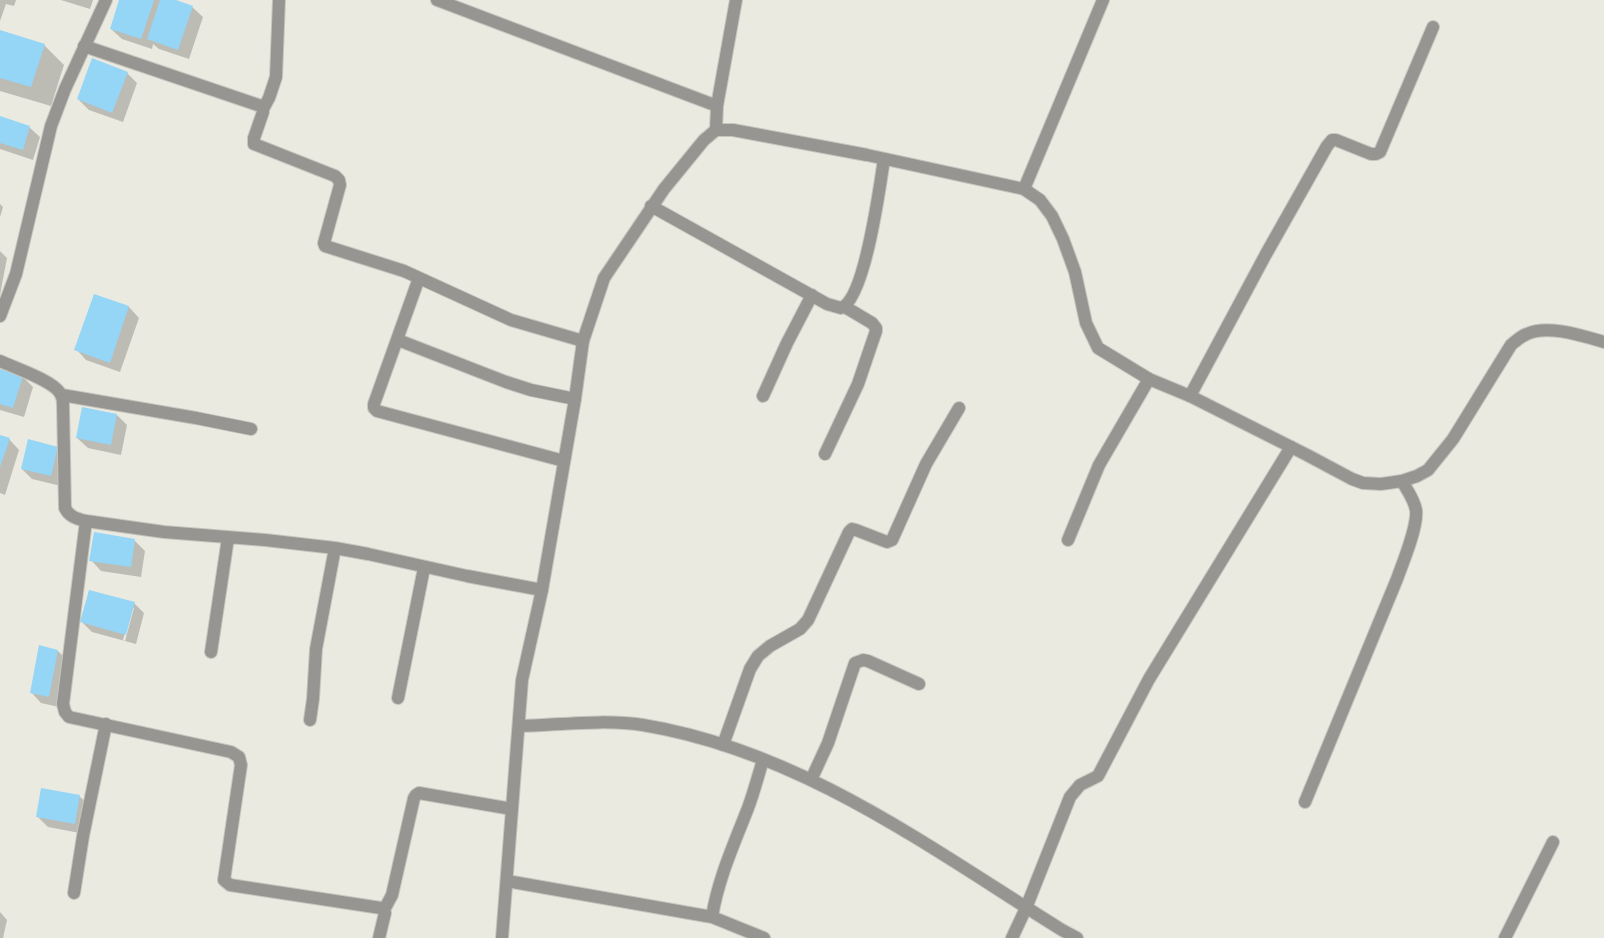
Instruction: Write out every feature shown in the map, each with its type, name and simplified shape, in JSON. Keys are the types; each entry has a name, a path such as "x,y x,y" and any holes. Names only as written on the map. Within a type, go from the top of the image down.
{"street":[{"path":"0,316 16,274 57,106 106,0"},
{"path":"279,0 276,77 263,109 254,144 335,176 339,180 340,185 324,243 325,246 404,271 510,320 584,341"},
{"path":"437,0 718,106"},
{"path":"716,130 718,106 736,0"},
{"path":"1024,189 1103,0"},
{"path":"1190,396 1326,146 1332,140 1336,140 1371,154 1380,152 1433,27"},
{"path":"84,46 258,105 263,109"},
{"path":"502,938 522,680 542,590 584,341 604,278 651,206 704,140 716,130 734,130 1024,189 1040,200 1052,216 1063,239 1075,272 1086,323 1098,348 1149,378 1190,396 1363,483 1380,484 1402,481 1428,470 1453,439 1511,345 1520,338 1529,333 1543,331 1579,335 1604,342"},
{"path":"845,307 852,297 864,265 875,218 884,159"},
{"path":"651,206 833,307 845,307 876,328 858,384 825,454"},
{"path":"419,278 374,408 377,411 564,461"},
{"path":"763,396 812,294"},
{"path":"398,340 506,382 531,390 575,399"},
{"path":"0,361 40,379 58,390 62,395 65,508 71,515 86,521 164,532 335,548 424,568 542,590"},
{"path":"1068,540 1099,464 1149,378"},
{"path":"62,395 196,418 250,430"},
{"path":"723,745 750,669 758,656 770,646 800,630 808,620 852,529 887,542 892,540 926,464 959,408"},
{"path":"1012,938 1026,908 1070,797 1080,785 1098,776 1149,679 1291,446"},
{"path":"1305,802 1398,578 1415,524 1416,511 1413,500 1402,481"},
{"path":"86,521 63,704 64,712 68,717 231,752 239,757 241,765 224,880 230,885 384,910"},
{"path":"211,652 228,538"},
{"path":"310,720 316,649 335,548"},
{"path":"398,698 424,568"},
{"path":"811,780 828,743 854,663 863,660 868,661 919,684"},
{"path":"519,726 601,723 642,725 723,745 788,769 884,818 1077,938"},
{"path":"74,893 83,836 106,724"},
{"path":"712,917 714,900 763,760"},
{"path":"379,938 385,913 384,910 392,895 416,794 512,809"},
{"path":"1505,938 1553,842"},
{"path":"507,881 712,917 764,938"}],"building":[{"path":"119,0 154,0 141,39 110,29"},
{"path":"160,0 176,0 193,6 178,50 147,39"},
{"path":"0,30 45,44 31,87 0,78"},
{"path":"92,58 128,72 112,113 77,99"},
{"path":"0,116 30,126 23,150 0,143"},
{"path":"94,294 129,306 110,363 74,350"},
{"path":"0,369 23,376 13,408 0,404"},
{"path":"82,407 117,414 111,445 76,438"},
{"path":"0,435 10,438 0,467"},
{"path":"28,439 58,447 51,476 21,469"},
{"path":"94,532 135,539 131,567 89,561"},
{"path":"89,590 135,602 126,635 80,622"},
{"path":"39,645 58,650 49,697 30,693"},
{"path":"41,788 80,795 75,824 36,817"}]}
